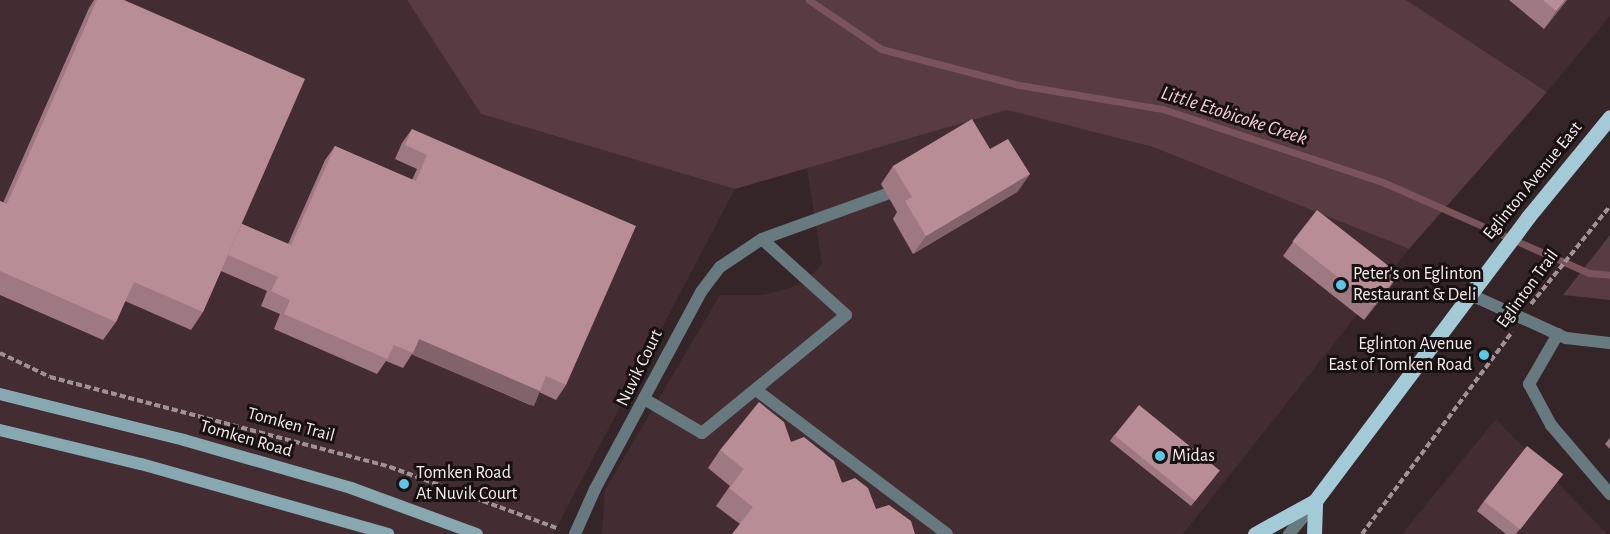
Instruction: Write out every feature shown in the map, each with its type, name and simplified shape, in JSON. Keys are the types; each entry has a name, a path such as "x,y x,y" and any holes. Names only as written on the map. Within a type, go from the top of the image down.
{"main road":[{"name":"Eglinton Avenue East","path":"1255,534 1315,501 1528,217 1610,117"},
{"name":"Tomken Road","path":"0,394 351,488 477,534"},
{"path":"0,430 141,464 388,534"},
{"path":"1314,534 1315,501"}],"street":[{"name":"Nuvik Court","path":"575,534 595,489 646,400 701,292 720,267 762,239 887,194"},
{"path":"646,400 702,433 846,315 762,239"},
{"path":"1469,294 1558,334 1610,343"},
{"path":"1558,334 1529,384 1551,425 1610,494"},
{"path":"756,390 947,534"},
{"path":"1289,534 1315,501"}],"path":[{"name":"Eglinton Trail","path":"1362,534 1539,293 1610,206"},
{"name":"Tomken Trail","path":"0,353 50,377 390,467 562,530"}],"shaded area":[{"path":"0,0 407,0 481,114 735,189 553,534 0,534"},
{"path":"407,0 1406,0 1547,92 1409,249 1153,147 1007,110 735,189 481,114"},
{"path":"1406,0 1610,0 1610,16 1547,92"},
{"path":"1007,110 1153,147 1409,249 1183,534 602,534 605,490 720,295 764,295 803,284 822,264 807,168"},
{"path":"1610,235 1610,300 1563,295"},
{"path":"1496,419 1607,534 1402,534"}],"building":[{"path":"97,0 124,0 305,79 203,312 134,282 116,322 0,271 0,201 7,204"},
{"path":"1543,0 1565,0 1556,11"},
{"path":"972,119 990,149 1008,139 1030,174 926,236 905,201 912,197 893,166"},
{"path":"412,129 636,226 566,385 546,376 540,391 419,339 413,353 394,345 387,359 284,314 290,300 271,291 278,277 228,255 242,224 291,245 335,146 416,181 427,155 405,145"},
{"path":"1317,210 1399,274 1374,306 1292,242"},
{"path":"759,402 784,422 791,442 804,437 834,461 842,483 855,478 868,488 876,509 889,505 911,521 915,534 732,534 753,507 729,488 744,469 720,450"},
{"path":"1139,405 1220,470 1195,501 1114,435"},
{"path":"1527,446 1563,474 1520,529 1484,501"}],"waterway":[{"name":"Little Etobicoke Creek","path":"809,0 881,49 1019,85 1163,109 1385,183 1589,273 1610,275"}],"place":[{"name":"Peter's on Eglinton Restaurant & Deli","path":"1341,285"},
{"name":"Eglinton Avenue East of Tomken Road","path":"1484,355"},
{"name":"Midas","path":"1160,456"},
{"name":"Tomken Road At Nuvik Court","path":"404,484"}]}
